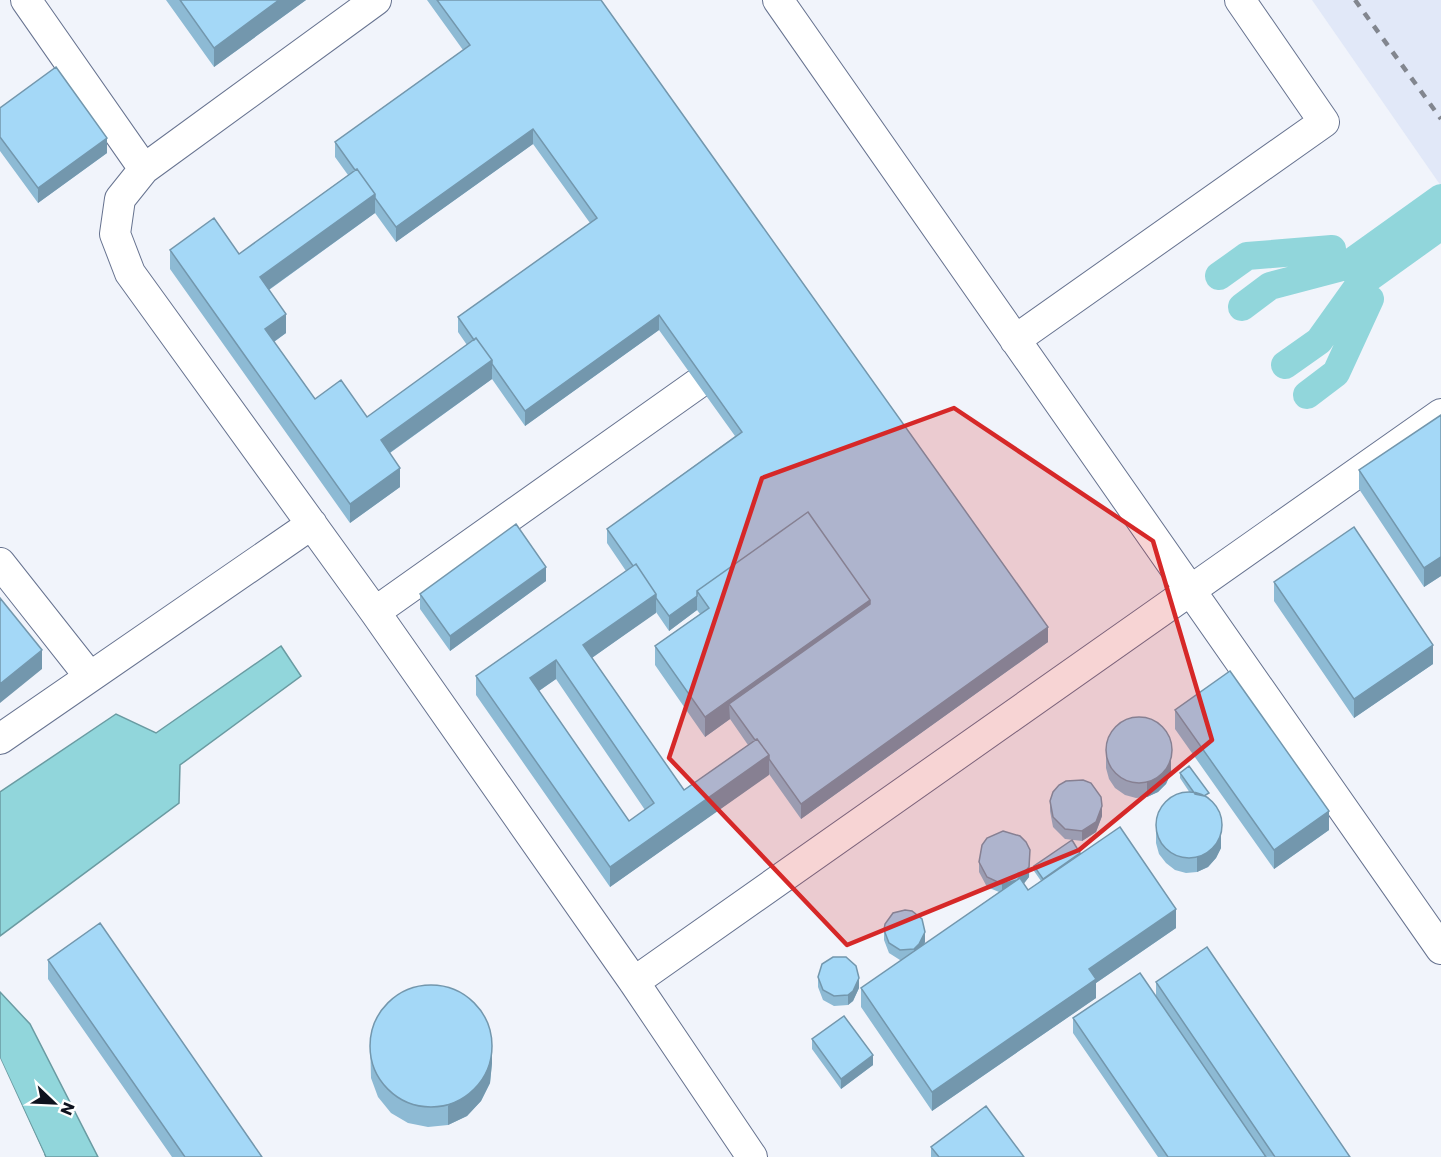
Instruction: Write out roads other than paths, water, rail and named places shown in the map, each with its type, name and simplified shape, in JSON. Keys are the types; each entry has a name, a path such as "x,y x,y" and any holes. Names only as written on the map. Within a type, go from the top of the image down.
{"lane":[{"path":"26,0 144,169"},
{"path":"376,0 144,169 120,199 115,234 130,273 375,612 634,982 752,1157"},
{"path":"778,0 1441,949"},
{"path":"1015,340 1324,122 1240,0"},
{"path":"375,612 697,384"},
{"path":"634,982 1441,414"},
{"path":"0,739 312,524"},
{"path":"0,563 90,677"}],"water":[{"path":"281,646 301,676 180,765 179,803 0,936 0,792 116,714 156,733"},
{"path":"0,992 30,1024 98,1157 46,1157 0,1058"}],"waterway":[{"path":"1242,307 1270,286 1346,266 1441,198"},
{"path":"1285,365 1319,341 1359,285 1441,226"},
{"path":"1219,276 1247,256 1332,249"},
{"path":"1307,395 1336,373 1370,299"}],"railway":[{"path":"1355,0 1441,119"}]}
